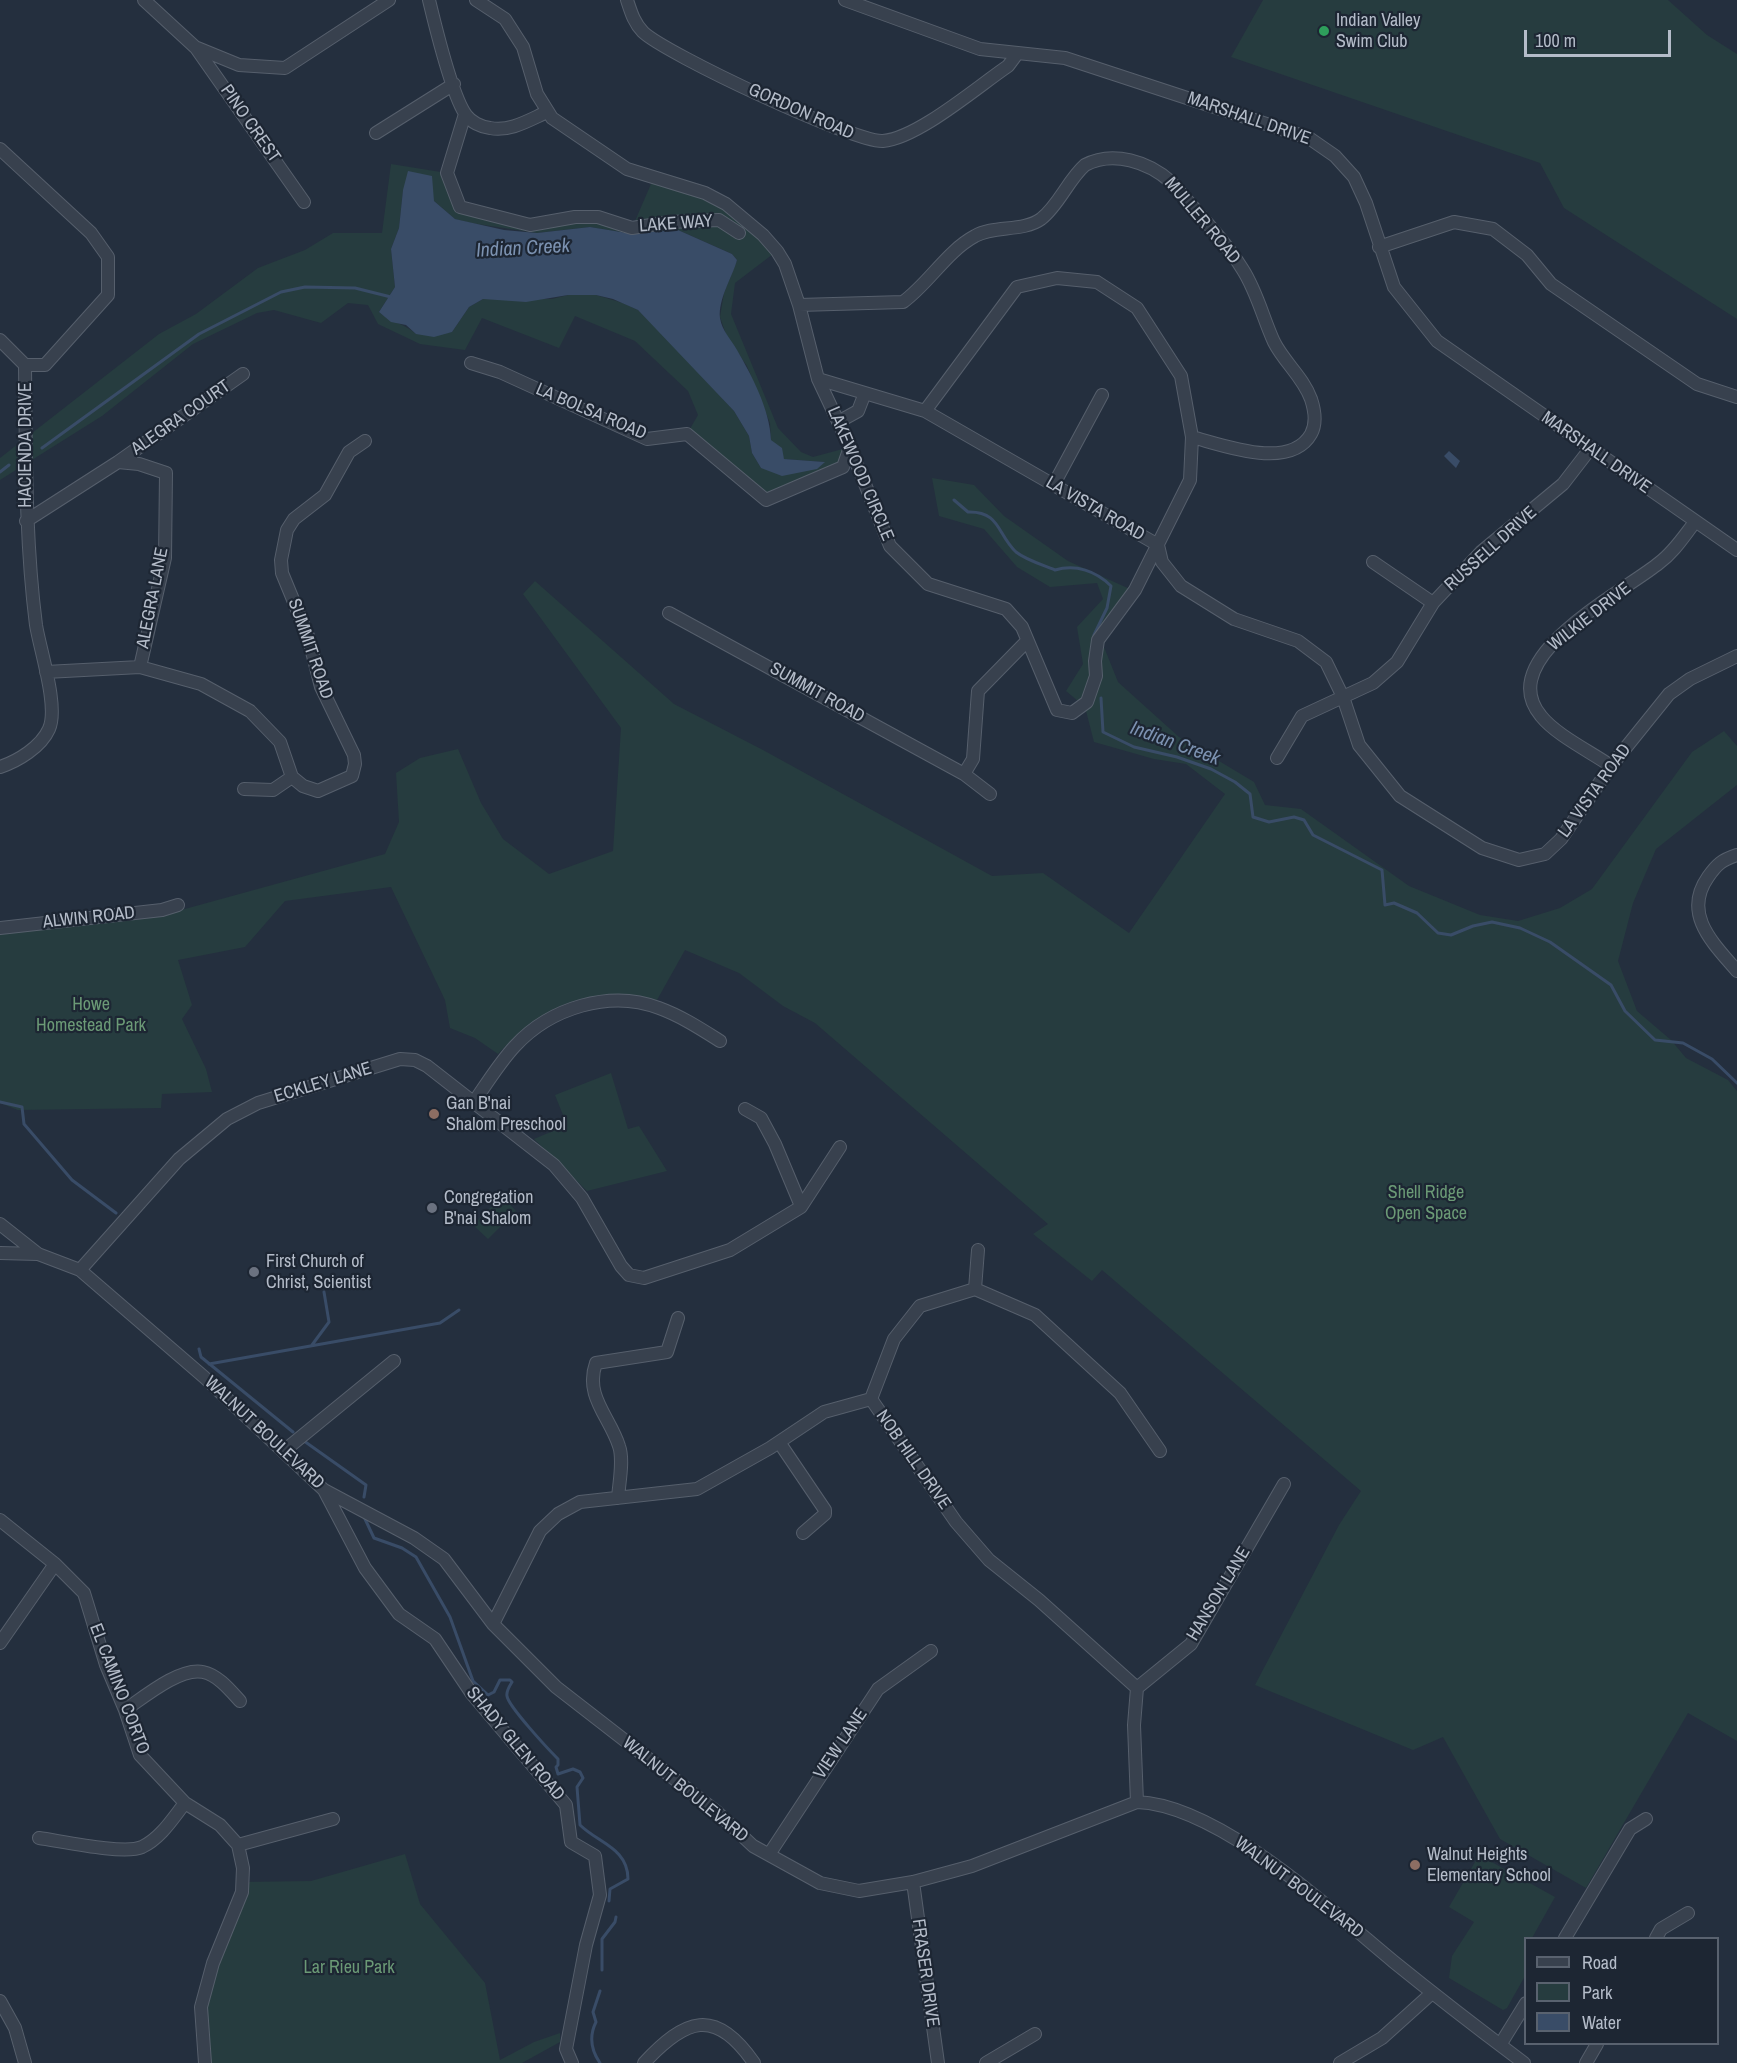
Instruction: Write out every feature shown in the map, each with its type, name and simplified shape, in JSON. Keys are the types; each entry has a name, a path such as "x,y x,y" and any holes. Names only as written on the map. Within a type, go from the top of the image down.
{"street":[{"path":"144,0 195,47 239,66 285,68 389,0"},
{"path":"429,0 465,114 480,125 498,129 522,124 547,112 537,94 524,47 505,20 490,7 476,0"},
{"name":"GORDON ROAD","path":"627,0 632,17 644,33 672,50 838,130 874,141 893,139 925,124 1008,66 1017,54"},
{"name":"MARSHALL DRIVE","path":"845,0 956,42 980,49 1057,57 1082,63 1310,138 1335,156 1353,177 1366,203 1378,247 1394,287 1437,341 1737,550"},
{"name":"PINO CREST","path":"195,47 304,202"},
{"path":"376,133 454,84"},
{"name":"LAKEWOOD CIRCLE","path":"547,112 567,130 627,169 705,193 726,204 763,235 777,251 785,264 799,305 818,379 850,447 890,546 928,584 1006,609 1022,627 1057,710 1072,713 1087,702 1096,676 1095,661 1098,640 1135,590 1190,480 1192,437 1181,376 1137,308 1097,282 1057,278 1017,286 925,411"},
{"name":"LAKE WAY","path":"465,114 447,173 460,207 530,225 575,217 598,217 632,228 670,222 719,220 740,233"},
{"name":"HACIENDA DRIVE","path":"0,149 91,233 108,257 108,295 45,365 25,365 26,521 37,627 52,713 50,728 41,742 14,762 0,767"},
{"name":"MULLER ROAD","path":"799,305 903,302 976,235 1043,218 1085,165 1093,161 1115,158 1143,164 1160,172 1171,182 1244,270 1274,343 1301,379 1315,412 1315,426 1304,444 1283,453 1251,452 1192,437"},
{"path":"1378,247 1454,222 1493,229 1527,255 1551,284 1698,384 1737,397"},
{"path":"0,340 25,365"},
{"name":"LA BOLSA ROAD","path":"471,363 500,372 647,439 687,434 766,500 843,467 850,447"},
{"name":"ALEGRA COURT","path":"118,462 243,374"},
{"name":"LA VISTA ROAD","path":"818,379 925,411 1158,545 1162,562 1181,586 1234,619 1298,641 1326,662 1343,697 1359,745 1400,796 1482,848 1519,860 1545,854 1561,839 1611,766 1669,694 1690,680 1737,656"},
{"path":"838,422 858,411 865,393"},
{"path":"1054,484 1102,395"},
{"name":"SUMMIT ROAD","path":"292,777 303,786 318,792 352,776 355,764 351,747 321,687 308,636 282,573 280,560 287,530 294,519 325,495 350,452 364,441"},
{"name":"RUSSELL DRIVE","path":"1277,758 1302,716 1373,683 1397,662 1432,603 1481,552 1563,484 1590,449"},
{"path":"26,521 118,462"},
{"name":"ALEGRA LANE","path":"118,462 139,464 166,473 165,558 140,667"},
{"name":"WILKIE DRIVE","path":"1611,766 1540,716 1532,700 1531,675 1546,650 1598,606 1662,562 1695,522"},
{"path":"1373,562 1432,603"},
{"name":"SUMMIT ROAD","path":"669,613 964,774 990,794"},
{"path":"964,774 973,759 978,691 1027,641"},
{"path":"46,672 140,667 201,684 250,711 280,742 292,777 273,790 244,789"},
{"path":"1737,855 1720,860 1700,888 1698,914 1710,939 1737,971"},
{"name":"ALWIN ROAD","path":"0,928 162,910 178,905"},
{"path":"474,1102 516,1045 547,1020 583,1004 628,1001 658,1007 720,1041"},
{"name":"ECKLEY LANE","path":"80,1270 179,1159 227,1119 258,1103 400,1059 415,1060 427,1066 554,1165 582,1198 621,1266 629,1275 637,1278 658,1275 730,1250 801,1206"},
{"path":"745,1109 761,1118 775,1144 801,1206"},
{"path":"801,1206 840,1147"},
{"name":"WALNUT BOULEVARD","path":"0,1224 38,1254 80,1270 285,1450 324,1490 414,1538 444,1559 493,1624 556,1687 717,1812 753,1846 770,1853 820,1883 859,1891 913,1882 972,1866 1137,1802 1167,1807 1236,1838 1254,1850 1432,1993 1524,2063"},
{"path":"975,1289 978,1250"},
{"path":"0,1252 38,1254"},
{"path":"871,1399 894,1339 920,1306 975,1289 1035,1315 1120,1393 1160,1452"},
{"path":"618,1498 620,1447 601,1414 593,1390 592,1372 596,1363 667,1352 678,1318"},
{"path":"285,1450 394,1361"},
{"name":"NOB HILL DRIVE","path":"493,1624 540,1531 558,1514 580,1502 696,1489 779,1442 824,1412 871,1399 956,1522 989,1560 1039,1600 1137,1688"},
{"path":"779,1442 825,1510 825,1514 804,1533"},
{"name":"HANSON LANE","path":"1137,1688 1191,1644 1284,1484"},
{"name":"SHADY GLEN ROAD","path":"324,1490 365,1568 399,1614 435,1639 472,1694 566,1805 571,1842 595,1856 600,1896 586,1945 567,2049 572,2063"},
{"name":"EL CAMINO CORTO","path":"0,1520 55,1564 84,1593 106,1665 126,1710 140,1755 185,1803 220,1825 238,1845"},
{"path":"0,1643 55,1564"},
{"name":"VIEW LANE","path":"770,1853 878,1689 931,1651"},
{"path":"126,1710 180,1675 203,1672 224,1683 240,1701"},
{"path":"1137,1688 1134,1725 1137,1802"},
{"path":"39,1838 114,1849 141,1847 166,1828 185,1803"},
{"path":"205,2063 201,2007 213,1963 242,1892 243,1868 238,1845 333,1819"},
{"path":"1566,1937 1630,1829 1646,1819"},
{"name":"FRASER DRIVE","path":"913,1882 938,2063"},
{"path":"1657,1937 1661,1929 1688,1913"},
{"path":"1340,2063 1382,2038 1432,1993"},
{"path":"0,2001 15,2028 26,2063"},
{"path":"1500,2045 1524,2006"},
{"path":"644,2063 664,2041 684,2027 709,2026 731,2035 754,2063"},
{"path":"986,2063 1035,2034"},
{"path":"1586,2063 1596,2045"}],"green space":[{"path":"1263,0 1668,0 1707,35 1737,54 1737,319 1564,208 1540,163 1231,57"},
{"path":"391,164 447,173 460,207 530,225 575,217 632,228 654,177 705,193 777,251 735,283 731,314 778,428 801,452 813,457 850,447 843,467 766,500 687,434 698,415 688,391 635,341 575,316 559,348 482,318 465,350 420,344 378,324 368,305 348,303 321,323 274,310 257,313 193,344 102,416 0,480 0,458 159,334 196,314 258,268 305,250 333,233 382,233","holes":["403,190 434,201 455,219 471,223 537,233 590,227 627,233 678,230 732,254 737,260 724,293 720,317 727,337 747,366 770,423 771,440 784,459 824,462 761,468 752,453 749,436 734,411 665,336 638,310 623,303 596,295 568,295 552,299 483,299 469,307 452,332 416,334 379,312 395,287 391,249 399,228"]},
{"name":"Shell Ridge Open Space","path":"932,478 974,485 1004,516 1068,561 1132,590 1102,642 1118,682 1179,737 1254,782 1265,805 1301,809 1409,886 1480,915 1518,921 1560,908 1592,889 1692,752 1724,731 1737,746 1737,785 1656,849 1633,903 1618,961 1637,1011 1671,1040 1686,1058 1728,1080 1737,1091 1737,1741 1688,1713 1586,1888 1500,1839 1443,1737 1413,1750 1255,1685 1339,1525 1361,1491 1102,1270 1092,1281 1033,1234 1048,1224 815,1023 783,1006 739,973 685,950 657,1000 632,996 609,996 570,1003 534,1022 498,1054 475,1038 450,1028 445,1000 391,887 285,901 245,947 178,960 192,1005 182,1019 206,1069 212,1092 162,1094 161,1108 18,1110 0,1103 0,932 163,915 385,854 399,822 396,773 420,758 458,749 481,803 503,839 549,874 613,851 621,728 523,594 535,581 674,704 763,750 992,876 1043,873 1129,933 1225,794 1186,764 1154,759 1094,742 1085,707 1066,691 1083,664 1077,627 1103,599 1097,583 1050,587 1017,567 984,529 939,516"},
{"path":"611,1073 628,1129 639,1126 667,1171 587,1191 534,1139 567,1125 555,1095"},
{"path":"502,1196 516,1211 488,1239 473,1225"},
{"name":"Lar Rieu Park","path":"405,1854 420,1904 485,1983 500,2060 534,2042 560,2033 560,2042 522,2063 205,2063 201,2007 241,1882 311,1881"},
{"path":"1479,1855 1555,1897 1533,1937 1524,1937 1524,1978 1507,2008 1503,2010 1449,1978 1452,1956 1474,1922 1449,1907"}],"water":[{"path":"408,171 432,176 434,201 455,219 504,230 537,233 590,227 627,233 678,230 732,254 737,260 723,296 720,311 721,323 754,382 767,417 771,440 782,448 784,459 825,462 817,469 782,476 761,468 752,453 749,436 734,411 638,310 613,299 596,295 568,295 526,302 483,299 469,307 452,332 434,337 416,334 406,325 391,322 379,312 395,287 391,249 399,228 403,190"},
{"path":"1449,451 1460,461 1456,468 1444,456"}],"waterway":[{"name":"Indian Creek","path":"42,448 199,334 281,292 305,287 355,288 391,297"},
{"name":"Indian Creek","path":"0,472 9,465"},
{"name":"Indian Creek","path":"954,500 968,512 986,515 992,519 1016,552 1025,557 1055,570 1063,568 1085,570 1099,576 1111,586 1107,608 1094,635"},
{"name":"Indian Creek","path":"1101,698 1103,732 1134,747 1177,757 1211,769 1235,782 1250,794 1253,817 1269,822 1294,817 1304,820 1313,835 1382,870 1385,905 1394,903 1417,913 1438,933 1451,935 1473,926 1492,922 1520,928 1550,942 1611,985 1625,1011 1655,1040 1683,1043 1712,1059 1737,1083"},
{"path":"0,1102 22,1107 24,1124 72,1180 116,1213"},
{"path":"312,1345 329,1322 324,1292"},
{"path":"209,1364 440,1323 459,1310"},
{"path":"199,1349 201,1357 293,1432"},
{"path":"304,1441 366,1485 364,1497"},
{"path":"365,1519 374,1538 402,1548 416,1557 450,1617 473,1681 488,1695 494,1692 500,1680 510,1680 512,1682 507,1694 509,1701 558,1759 556,1767 558,1774 573,1769 580,1772 583,1778 577,1787 580,1825 618,1853 627,1869 628,1879 610,1889 609,1901"},
{"path":"602,1970 602,1939 615,1922 616,1917"},
{"path":"600,1991 593,2012 596,2022 592,2038 593,2048 600,2063"}],"place":[{"name":"Indian Valley Swim Club","path":"1324,31"},
{"name":"Gan B'nai Shalom Preschool","path":"434,1114"},
{"name":"Congregation B'nai Shalom","path":"432,1208"},
{"name":"First Church of Christ, Scientist","path":"254,1272"},
{"name":"Walnut Heights Elementary School","path":"1415,1865"}],"park label":[{"name":"Howe Homestead Park","path":"91,1015"}]}
